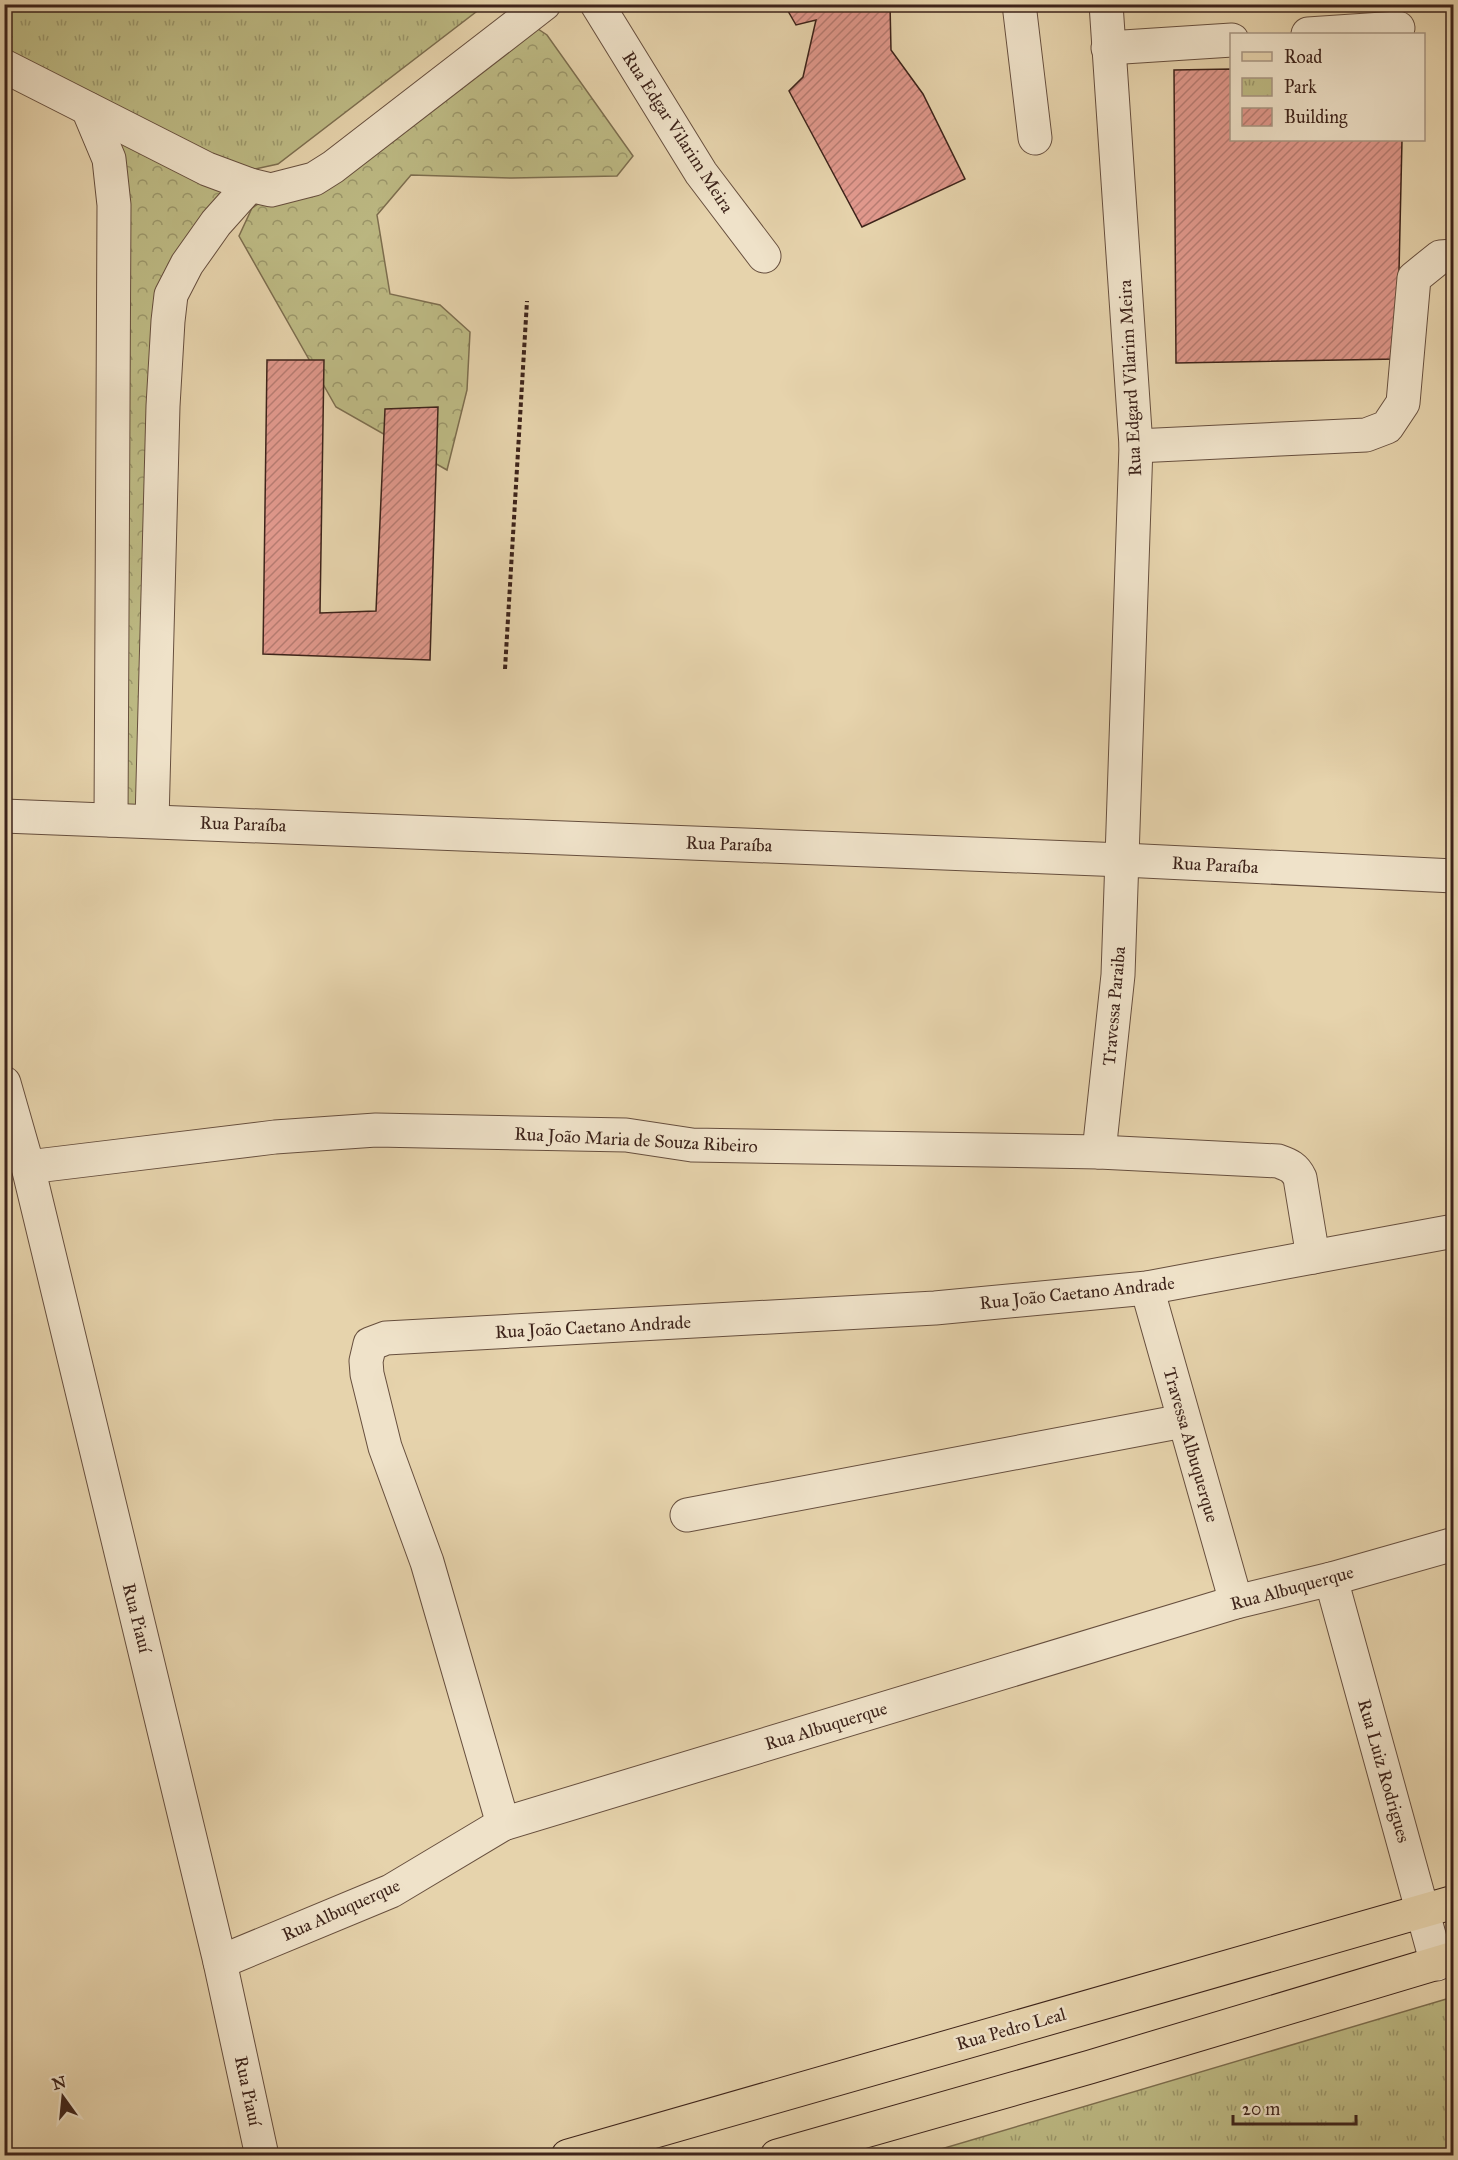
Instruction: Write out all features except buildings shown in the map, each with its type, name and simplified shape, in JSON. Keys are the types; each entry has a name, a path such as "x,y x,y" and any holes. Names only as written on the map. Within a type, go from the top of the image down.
{"main road":[{"name":"Rua Pedro Leal","path":"568,2156 1438,1907"},
{"path":"777,2156 1090,2067 1445,1961"}],"street":[{"path":"4,66 207,169 271,190 314,180 333,168 544,4"},
{"name":"Rua Edgar Vilarim Meira","path":"597,4 701,173 764,256"},
{"path":"1019,4 1035,138"},
{"name":"Rua Edgard Vilarim Meira","path":"1106,4 1136,447 1123,860"},
{"path":"1323,33 1398,28"},
{"path":"1108,48 1230,40"},
{"path":"88,109 109,159 114,205 111,820"},
{"path":"152,821 163,406 171,295 187,264 210,231 250,185"},
{"path":"1136,447 1366,435 1387,427 1402,403 1414,279 1440,257 1454,256"},
{"name":"Rua Paraíba","path":"4,816 1123,860 1454,876"},
{"name":"Travessa Paraiba","path":"1099,1152 1118,975 1123,860"},
{"name":"Rua Piauí","path":"7,1104 28,1167 220,1962 262,2156"},
{"name":"Rua João Maria de Souza Ribeiro","path":"28,1167 275,1137 376,1130 626,1135 692,1145 1099,1152 1278,1161 1290,1165 1297,1171 1300,1178 1313,1257"},
{"name":"Rua João Caetano Andrade","path":"503,1824 427,1562 385,1447 367,1374 366,1361 370,1344 386,1338 935,1308 1147,1288 1454,1231"},
{"name":"Travessa Albuquerque","path":"1147,1288 1236,1602"},
{"path":"687,1515 1183,1420"},
{"name":"Rua Albuquerque","path":"220,1962 391,1891 503,1824 1236,1602 1331,1579 1454,1544"},
{"name":"Rua Luiz Rodrigues","path":"1331,1579 1438,1907 1445,1961"}],"path":[{"path":"505,669 527,301"}],"green space":[{"path":"4,5 485,5 278,164 241,172 5,54"},
{"path":"532,25 547,35 633,156 617,176 512,178 411,175 377,215 390,294 440,305 470,332 467,390 447,470 336,407 239,236 252,208"},
{"path":"114,132 224,192 161,279 141,811 118,802"},
{"path":"1453,1997 1453,2155 921,2155"}]}
